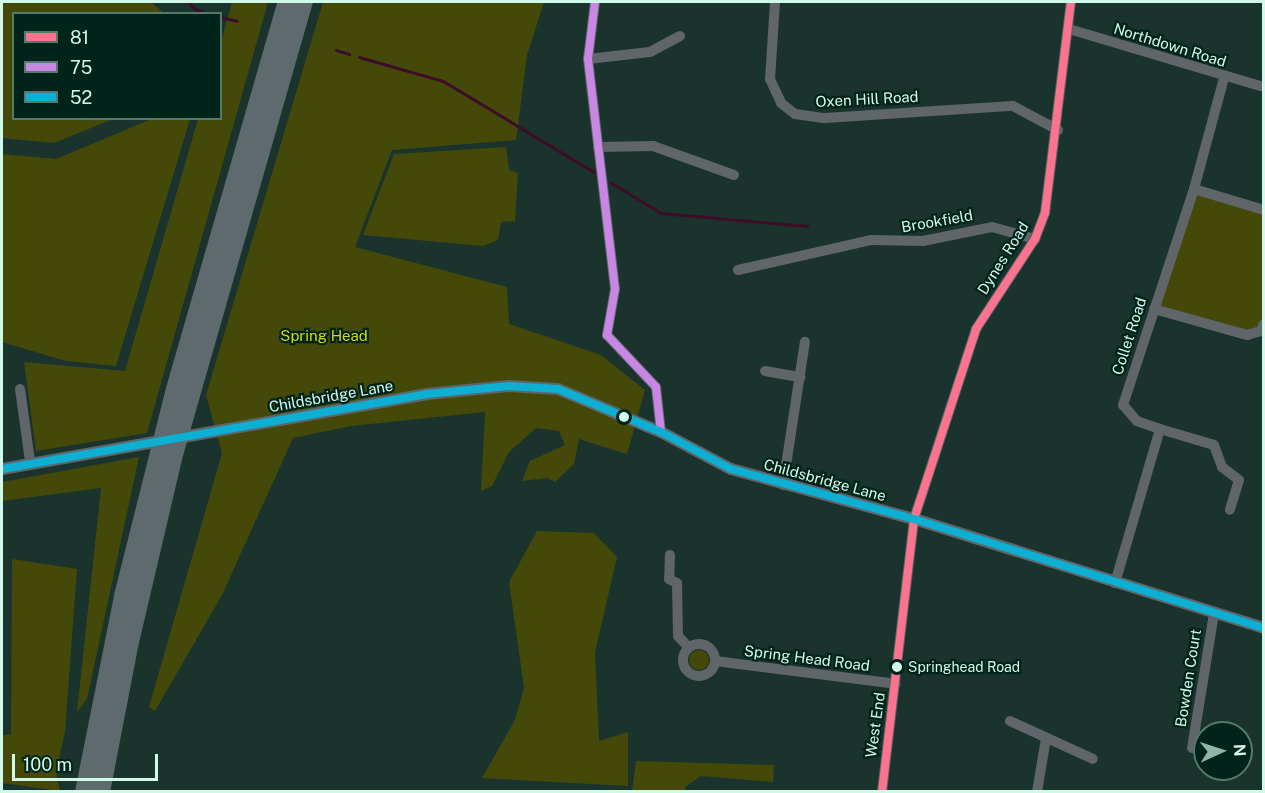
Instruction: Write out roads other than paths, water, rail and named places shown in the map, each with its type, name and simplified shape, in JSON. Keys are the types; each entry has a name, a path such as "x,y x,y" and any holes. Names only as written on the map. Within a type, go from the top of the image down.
{"highway":[{"path":"84,792 123,596 169,411 287,2"},
{"path":"101,792 132,631 176,448 304,2"}],"street":[{"path":"595,2 588,59 615,289 607,334 656,387 661,432"},
{"name":"Oxen Hill Road","path":"775,2 770,79 781,103 795,114 825,118 1013,106 1058,130"},
{"name":"Dynes Road","path":"914,519 976,329 1035,238 1045,213 1058,130 1071,2"},
{"name":"Northdown Road","path":"1069,29 1224,78 1263,87"},
{"path":"588,59 650,52 680,36"},
{"name":"Collet Road","path":"1160,429 1137,421 1123,405 1194,189 1224,78"},
{"path":"598,147 653,146 734,175"},
{"path":"1194,189 1263,210"},
{"name":"Brookfield","path":"738,270 871,240 923,241 992,227 1035,238"},
{"path":"1154,309 1247,335 1261,331 1263,324"},
{"path":"783,485 805,342"},
{"path":"765,371 800,377"},
{"name":"Childsbridge Lane","path":"2,469 30,461 228,430 428,394 509,386 558,389 661,432 731,469 914,519 1263,628"},
{"path":"20,389 30,461"},
{"path":"1115,583 1160,429 1214,445 1222,467 1239,480 1230,510"},
{"name":"West End","path":"882,792 914,519"},
{"path":"670,555 669,579 677,582 678,636 688,648"},
{"name":"Bowden Court","path":"1192,747 1214,613"},
{"path":"698,644 708,646 715,661 709,673 693,675 684,663 688,648 698,644"},
{"name":"Spring Head Road","path":"715,661 896,684"},
{"path":"1010,722 1093,759"},
{"path":"1036,792 1047,738"}],"waterway":[{"path":"188,2 195,9 203,12"},
{"path":"222,17 237,21"},
{"path":"336,50 349,54"},
{"path":"359,57 443,81 594,172"},
{"path":"610,182 661,213 807,226"}],"place":[{"name":"Springhead Road","path":"897,667"}],"park label":[{"name":"Spring Head","path":"324,336"}]}
